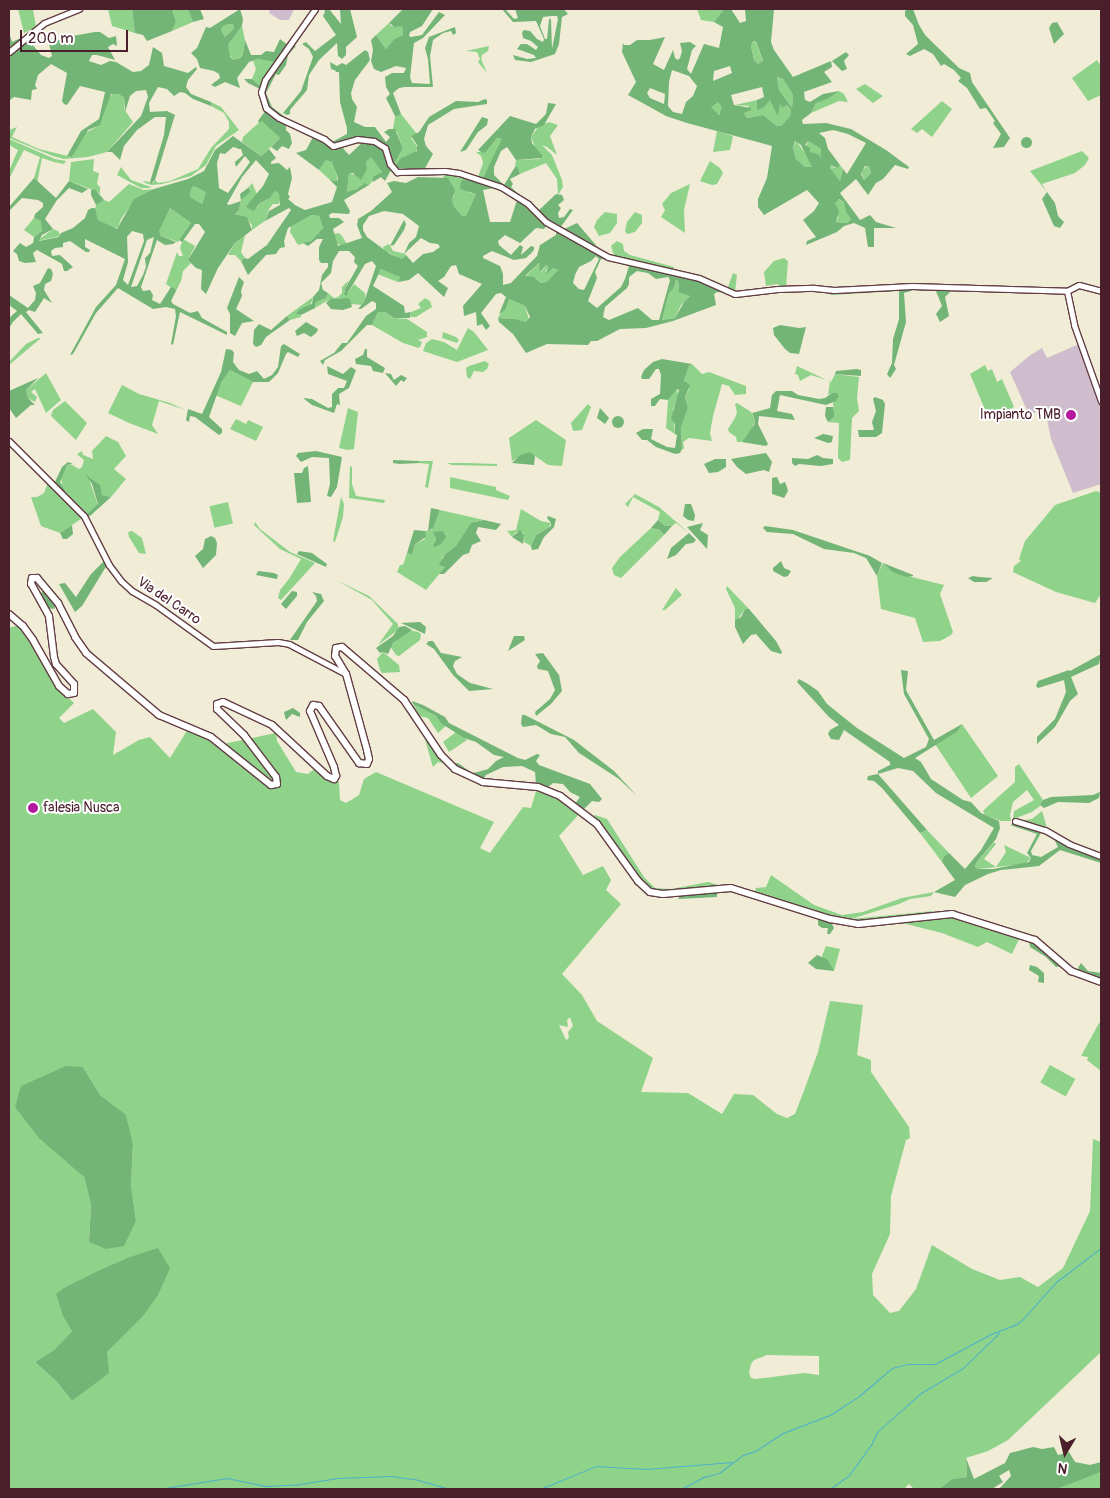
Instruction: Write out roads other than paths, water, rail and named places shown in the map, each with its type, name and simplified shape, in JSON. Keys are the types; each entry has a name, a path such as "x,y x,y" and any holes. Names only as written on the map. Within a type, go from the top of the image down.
{"main road":[{"path":"9,614 23,626 59,686 68,694 74,693 75,686 56,664 49,616 31,584 32,578 36,578 58,603 79,645 141,702 166,719 211,737 274,786 278,783 276,777 244,735 217,709 217,704 223,702 272,725 327,776 334,779 336,775 334,767 310,711 313,705 323,709 359,763 367,764 370,759 346,674 335,656 335,649 340,647 344,648 404,700 441,755 455,769 483,782 538,787 560,796 597,824 638,881 650,892 663,894 731,888 830,919 858,924 952,914 1031,938 1041,944 1071,971 1101,982"}],"street":[{"path":"9,52 44,23 79,9"},
{"path":"315,9 265,80 261,92 266,108 278,118 324,139 333,146 356,138 374,141 385,148 390,164 397,172 445,171 459,173 501,187 528,204 546,222 608,257 699,278 735,294 786,289 814,288 834,290 912,286 1067,291 1079,285 1101,291"},
{"path":"1067,291 1074,324 1101,401"},
{"name":"Via del Carro","path":"9,441 84,516 109,565 121,581 132,591 213,646 278,642 289,644 346,674"},
{"path":"1015,821 1045,830 1070,844 1101,856"}],"waterway":[{"path":"681,1489 704,1477 719,1473 743,1455 755,1451 783,1433 830,1415 859,1396 892,1368 907,1364 935,1364 991,1334 1015,1325 1021,1321 1056,1282 1101,1248"},
{"path":"830,1489 849,1475 871,1445 877,1432 921,1393 963,1368 999,1333"},
{"path":"540,1489 596,1466 646,1469 732,1462"},
{"path":"159,1489 227,1478 266,1486 300,1484 338,1478 391,1476 418,1480 450,1489"}],"place":[{"name":"Impianto TMB","path":"1071,415"},
{"name":"falesia Nusca","path":"33,808"}]}
